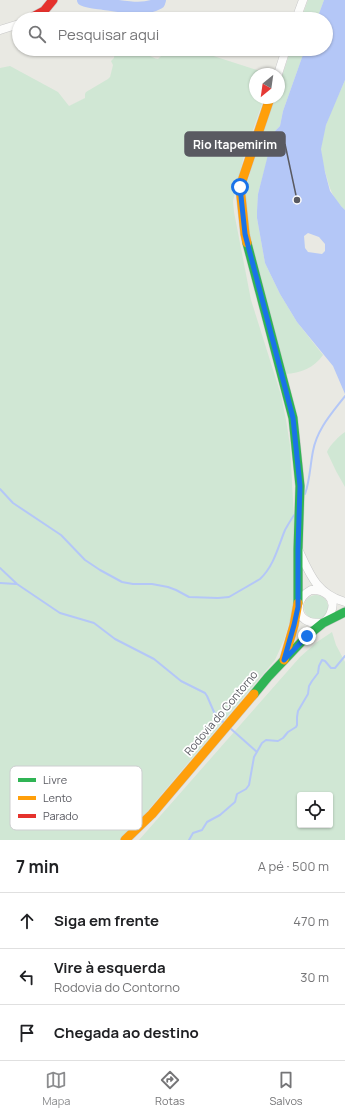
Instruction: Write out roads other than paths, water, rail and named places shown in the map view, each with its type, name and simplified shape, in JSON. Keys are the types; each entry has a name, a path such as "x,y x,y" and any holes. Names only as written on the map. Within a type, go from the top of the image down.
{"street":[{"path":"42,12 53,0"},
{"path":"299,12 303,0"},
{"path":"0,30 12,26"},
{"path":"280,68 284,56"},
{"path":"268,104 240,187 245,234 293,418 300,486 298,549 298,607 301,614 307,620 315,623 323,623 330,615 332,605 329,596 309,574 298,549"},
{"path":"284,660 298,607 306,592 311,590 321,590 345,602"},
{"name":"Rodovia do Contorno","path":"142,824 152,814 263,683 307,636 323,623 345,612"},
{"name":"Rodovia do Contorno","path":"125,840 135,830"}],"water":[{"path":"324,0 345,0 345,80 326,125 321,149 330,191 345,210 345,394 333,366 297,322 280,294 265,263 257,218 258,194 272,139 275,131 280,126 283,111 303,56 333,56 333,12 320,12","holes":["308,233 319,237 325,244 325,251 322,254 308,252 305,248 304,236"]}],"waterway":[{"path":"83,0 93,3 139,8 153,6 159,3 160,0"},
{"path":"305,494 313,451 321,428 345,396"},
{"path":"0,489 13,503 61,535 85,560 100,570 122,582 133,584 152,584 168,587 189,597 229,597 260,579 269,568 278,550 285,530 295,514"},
{"path":"0,568 17,584 60,613 94,623 115,639 154,659 181,681 205,693 214,712 224,723"},
{"path":"0,583 16,584"},
{"path":"189,840 193,833 202,830 207,822 220,815 235,802 237,794 246,789 249,785 254,757 262,743 266,740 278,741 296,727 298,711 308,694 309,686 318,673 322,660 325,661 331,668 335,668 345,656"},
{"path":"230,728 257,752"}],"place":[{"name":"Rio Itapemirim","path":"297,200"}]}
